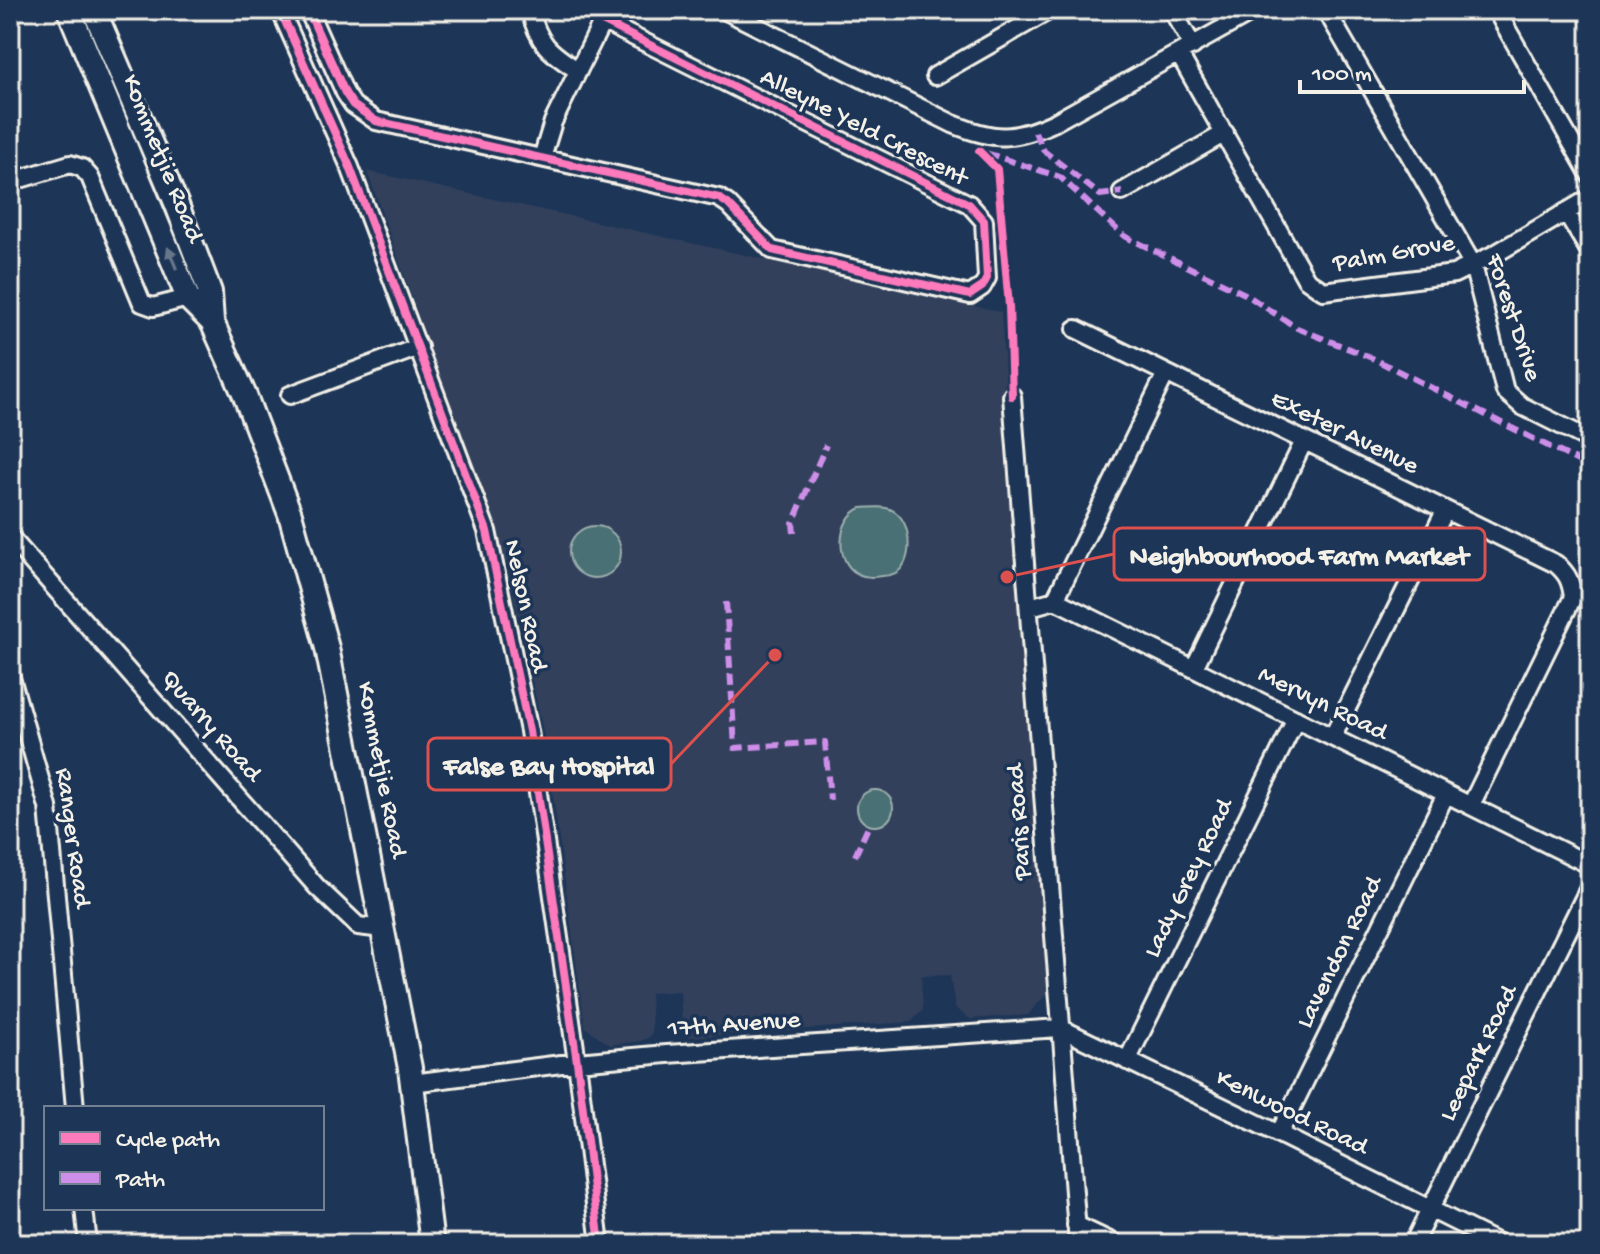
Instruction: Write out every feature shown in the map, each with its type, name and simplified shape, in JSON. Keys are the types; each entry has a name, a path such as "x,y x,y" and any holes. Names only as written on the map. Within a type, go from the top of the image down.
{"main road":[{"name":"Kommetjie Road","path":"69,10 188,298 212,322"},
{"name":"Kommetjie Road","path":"94,10 177,205 210,292 212,322 245,396 290,514 327,648 412,1083 432,1244"}],"street":[{"name":"Nelson Road","path":"280,10 350,167 479,505 491,548 527,720 600,1244"},
{"name":"Alleyne Yeld Crescent","path":"308,10 345,93 353,105 376,121 719,198 772,250 970,295 982,287 987,278 984,221 969,204 605,16"},
{"path":"530,10 539,39 552,55 577,70"},
{"path":"724,10 953,124 1006,139 1035,132 1256,10"},
{"path":"935,76 1050,10"},
{"name":"Palm Grove","path":"1172,10 1186,50 1225,133 1306,279 1323,291 1454,274 1590,198"},
{"name":"Forest Drive","path":"1326,10 1473,265 1505,391 1522,406 1590,440"},
{"path":"1496,10 1590,175"},
{"path":"542,158 553,122 605,16"},
{"path":"1122,192 1225,133"},
{"path":"10,182 70,164 82,168 90,177 142,303 153,307 188,298"},
{"path":"1566,212 1590,252"},
{"name":"Exeter Avenue","path":"1076,329 1556,564 1570,580 1573,597 1471,805"},
{"path":"290,395 419,347"},
{"path":"1030,607 1055,600 1166,373"},
{"name":"Paris Road","path":"1012,396 1078,1244"},
{"path":"1194,668 1304,441"},
{"path":"1333,736 1445,511"},
{"name":"Quarry Road","path":"10,537 328,898 358,926 383,929"},
{"name":"Mervyn Road","path":"1055,600 1590,865"},
{"name":"Ranger Road","path":"10,674 48,807 75,1106"},
{"name":"Lady Grey Road","path":"1127,1061 1296,719"},
{"name":"Lavendon Road","path":"1279,1134 1446,794"},
{"name":"Leepark Road","path":"1413,1244 1590,886"},
{"name":"17th Avenue","path":"412,1083 577,1062 1060,1028"},
{"name":"Kenwood Road","path":"1060,1028 1500,1244"},
{"path":"84,1210 88,1244"},
{"path":"1076,1225 1116,1244"}],"shaded area":[{"path":"367,171 1001,312 1047,993 1028,1015 970,1019 955,1008 950,975 921,976 923,1010 911,1022 690,1037 682,1025 680,991 650,993 652,1032 650,1037 641,1041 610,1045 585,1027 546,745 507,565"}],"green space":[{"path":"861,508 886,508 900,516 909,541 906,559 897,572 885,576 864,576 850,568 845,560 843,530 853,513"},
{"path":"595,526 613,534 621,552 613,570 595,578 577,570 569,552 577,534"},
{"path":"875,790 887,796 893,808 887,820 875,826 863,820 857,808 863,796"}],"marked path":[{"path":"1035,132 1044,151 1100,195 1122,192"},
{"path":"986,153 1060,177 1124,236 1245,294 1297,328 1372,358 1590,467"},
{"path":"794,533 793,523 826,445"},
{"path":"726,602 735,748 825,742 830,800"},
{"path":"855,856 869,825"}],"cycle path":[{"path":"280,10 350,167 487,531 529,731 600,1244"},
{"path":"308,10 345,93 353,105 376,121 719,198 772,250 970,295 982,287 987,278 984,221 969,204 602,21"},
{"path":"979,151 997,169 1009,306 1012,396"}],"place":[{"name":"Neighbourhood Farm Market","path":"1007,577"},
{"name":"False Bay Hospital","path":"775,655"}]}
